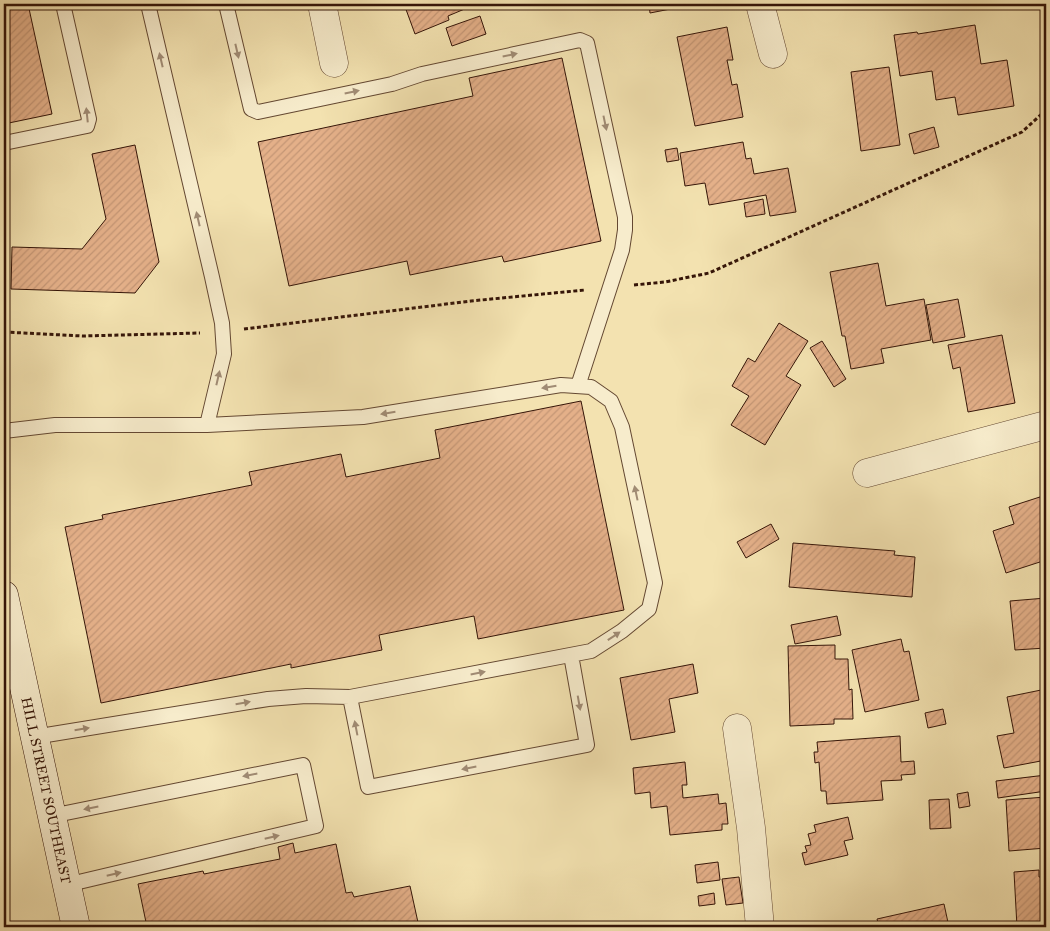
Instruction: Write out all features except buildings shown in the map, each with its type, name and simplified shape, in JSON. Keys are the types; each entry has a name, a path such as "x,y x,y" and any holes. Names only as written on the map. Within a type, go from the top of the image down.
{"street":[{"path":"322,4 334,63"},
{"path":"760,4 773,54"},
{"path":"867,473 1046,425"},
{"name":"HILL STREET SOUTHEAST","path":"4,595 76,927"},
{"path":"737,728 760,927"}],"lane":[{"path":"4,144 87,126 89,120 63,4"},
{"path":"148,4 222,323 224,354 207,425"},
{"path":"226,4 251,109 258,112 392,84 422,74 580,40 588,43 625,217 625,230 622,250 578,386"},
{"path":"4,431 55,425 207,425 363,417 561,385 591,387 611,401 622,427 655,583 649,609 622,631 591,651 350,697 306,696 268,699 34,737"},
{"path":"350,697 368,787 587,745 570,655"},
{"path":"51,816 303,765 316,826 66,885"}],"path":[{"path":"4,332 82,336 222,332 471,301 665,282 709,273 1022,132 1046,110"}]}
